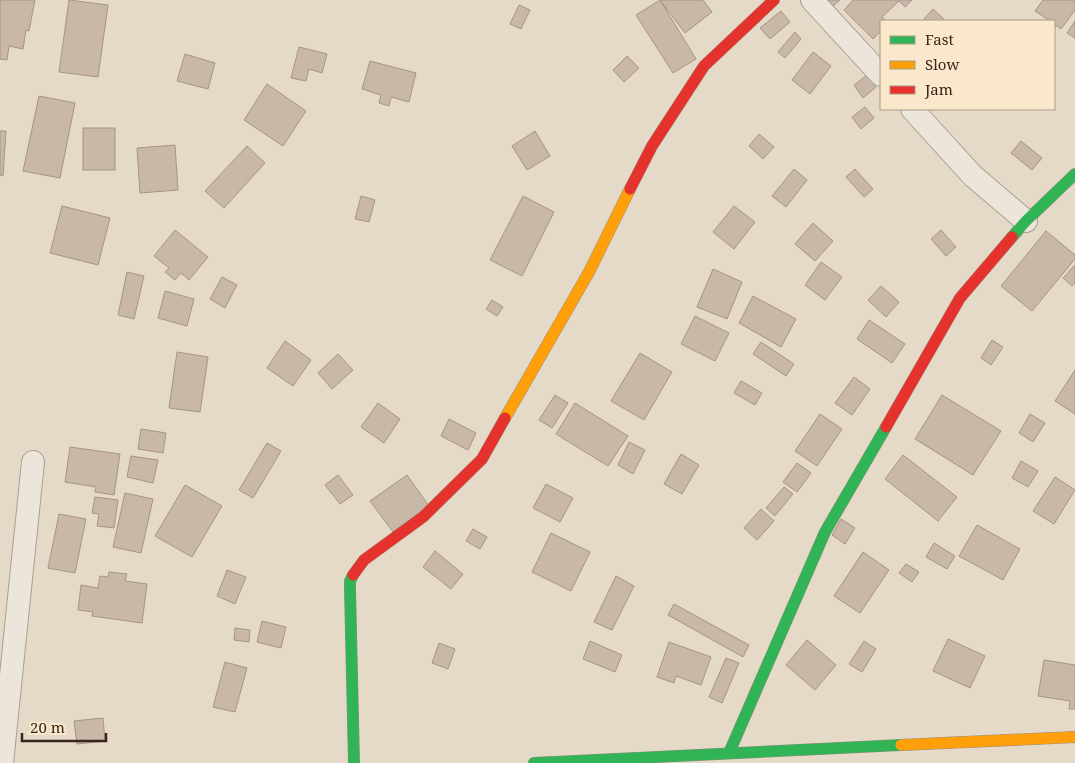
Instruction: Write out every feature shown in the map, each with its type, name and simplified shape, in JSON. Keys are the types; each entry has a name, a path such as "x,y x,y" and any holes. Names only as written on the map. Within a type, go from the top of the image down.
{"street":[{"path":"354,763 350,589 350,581 353,574 364,560 424,517 482,459 589,272 652,146 678,104 704,66 774,0"},
{"path":"812,0 880,74"},
{"path":"913,110 973,176 1026,221"},
{"path":"729,753 825,532 960,298 1026,221 1075,174"},
{"path":"2,763 33,462"},
{"path":"534,763 1075,737"}],"building":[{"path":"0,0 35,0 29,31 26,30 23,49 9,46 7,60 0,59"},
{"path":"69,0 108,5 98,77 59,72"},
{"path":"660,0 696,59 673,73 636,15"},
{"path":"660,0 703,0 712,12 685,33"},
{"path":"827,0 840,0 832,7"},
{"path":"853,0 912,0 905,7 899,1 882,17 885,20 880,20 880,32 873,39 844,10"},
{"path":"1043,0 1075,0 1075,10 1061,29 1055,25 1055,20 1048,20 1035,11"},
{"path":"519,5 530,10 521,29 510,24"},
{"path":"933,9 945,20 925,20"},
{"path":"781,11 790,22 770,39 760,28"},
{"path":"1075,21 1075,38 1067,33"},
{"path":"795,32 801,39 785,58 778,52"},
{"path":"299,47 327,54 322,73 309,69 306,81 291,78"},
{"path":"813,52 831,66 810,94 792,80"},
{"path":"185,54 215,63 208,89 177,81"},
{"path":"627,56 639,68 624,82 613,70"},
{"path":"370,61 416,73 409,102 391,97 389,106 379,103 381,95 362,89"},
{"path":"867,75 876,87 863,98 854,85"},
{"path":"267,84 306,111 283,146 244,120"},
{"path":"39,96 75,103 60,178 23,171"},
{"path":"865,107 874,118 861,129 852,117"},
{"path":"83,128 115,128 115,170 83,170"},
{"path":"0,131 6,131 3,176 0,175"},
{"path":"535,131 550,156 527,170 512,146"},
{"path":"759,134 774,147 763,159 749,146"},
{"path":"1021,141 1042,158 1032,170 1011,153"},
{"path":"175,145 178,190 140,193 137,148"},
{"path":"247,146 265,163 224,208 205,191"},
{"path":"794,169 807,180 786,207 772,196"},
{"path":"855,169 873,189 864,197 846,177"},
{"path":"361,196 375,200 369,222 355,219"},
{"path":"523,196 554,212 522,276 490,260"},
{"path":"62,206 110,218 98,265 50,253"},
{"path":"734,206 755,222 734,249 713,232"},
{"path":"813,223 833,241 815,261 795,244"},
{"path":"175,230 208,257 189,280 181,273 175,280 165,272 169,268 154,256"},
{"path":"941,230 956,247 946,256 931,239"},
{"path":"1046,231 1075,255 1075,259 1032,311 1001,286"},
{"path":"821,262 842,277 825,300 805,285"},
{"path":"1075,265 1075,283 1072,286 1063,278"},
{"path":"713,269 742,282 727,319 697,307"},
{"path":"127,272 144,276 134,319 118,315"},
{"path":"222,277 237,285 225,308 210,299"},
{"path":"881,286 899,302 886,317 868,300"},
{"path":"165,291 194,299 187,326 158,318"},
{"path":"753,296 796,319 781,347 739,323"},
{"path":"492,300 503,307 497,316 486,309"},
{"path":"695,316 729,333 715,361 681,344"},
{"path":"869,320 905,344 892,363 857,339"},
{"path":"992,340 1003,347 991,365 981,358"},
{"path":"285,341 311,360 293,386 267,368"},
{"path":"761,342 794,364 786,376 753,354"},
{"path":"177,352 208,357 200,412 169,408"},
{"path":"640,353 672,372 644,420 611,401"},
{"path":"338,354 353,370 332,389 318,373"},
{"path":"1075,370 1075,414 1055,401"},
{"path":"854,377 870,389 852,415 835,403"},
{"path":"741,381 762,393 755,405 734,393"},
{"path":"555,395 568,403 552,428 539,420"},
{"path":"942,395 1001,431 973,475 915,439"},
{"path":"378,403 400,419 384,443 361,427"},
{"path":"575,403 628,436 608,466 556,434"},
{"path":"820,414 842,429 817,466 795,451"},
{"path":"1030,414 1045,423 1033,442 1019,433"},
{"path":"449,419 476,433 468,450 441,436"},
{"path":"141,429 166,433 163,453 138,449"},
{"path":"629,442 645,450 633,474 618,465"},
{"path":"267,443 281,451 253,498 239,490"},
{"path":"70,447 120,454 114,495 95,492 96,487 65,482"},
{"path":"681,454 699,465 682,494 664,484"},
{"path":"903,455 957,497 938,521 885,479"},
{"path":"131,456 158,460 153,483 127,477"},
{"path":"1021,461 1038,471 1028,487 1012,478"},
{"path":"797,463 811,473 797,492 783,482"},
{"path":"338,475 353,495 340,504 325,485"},
{"path":"407,475 429,506 393,532 370,501"},
{"path":"1055,477 1075,490 1054,524 1033,511"},
{"path":"546,484 573,498 560,522 533,508"},
{"path":"185,485 222,506 192,557 155,536"},
{"path":"784,487 793,494 775,516 766,508"},
{"path":"125,493 153,499 141,553 113,547"},
{"path":"95,497 118,500 114,528 97,526 99,514 92,513"},
{"path":"761,509 774,521 757,540 744,528"},
{"path":"59,514 86,519 75,573 48,568"},
{"path":"841,519 855,528 845,544 832,535"},
{"path":"977,525 1020,549 1003,580 959,556"},
{"path":"473,529 487,537 480,549 466,541"},
{"path":"551,533 590,552 571,591 532,572"},
{"path":"934,543 955,556 947,569 926,557"},
{"path":"435,551 463,574 451,589 423,567"},
{"path":"863,552 889,570 860,613 834,596"},
{"path":"906,564 919,572 912,582 899,573"},
{"path":"227,570 246,577 235,604 217,596"},
{"path":"109,572 127,574 125,581 147,584 142,623 92,616 93,612 78,610 81,585 98,588 100,576 108,577"},
{"path":"616,576 634,586 612,630 594,622"},
{"path":"674,604 749,645 743,657 668,615"},
{"path":"262,621 286,627 281,648 257,642"},
{"path":"235,628 250,630 249,642 234,640"},
{"path":"948,639 985,656 970,688 933,671"},
{"path":"807,640 836,665 815,690 786,665"},
{"path":"590,641 622,655 615,672 583,659"},
{"path":"864,641 876,649 862,672 849,664"},
{"path":"669,642 711,657 701,685 676,676 674,683 657,677"},
{"path":"439,643 455,649 448,669 432,663"},
{"path":"726,658 739,663 722,703 709,697"},
{"path":"1044,660 1075,665 1075,709 1069,709 1070,701 1038,696"},
{"path":"225,662 247,668 235,712 213,707"},
{"path":"103,718 105,741 77,744 74,721"}],"traffic: fast":[{"path":"1012,237 1075,174"},
{"path":"729,753 825,532 886,427"},
{"path":"353,575 350,581 350,589 354,763"},
{"path":"534,763 901,745"}],"traffic: slow":[{"path":"505,418 589,272 630,189"},
{"path":"901,745 1075,737"}],"traffic: jam":[{"path":"630,189 652,146 704,66 774,0"},
{"path":"886,427 960,298 1012,237"},
{"path":"353,575 364,560 423,517 482,459 505,418"}]}
